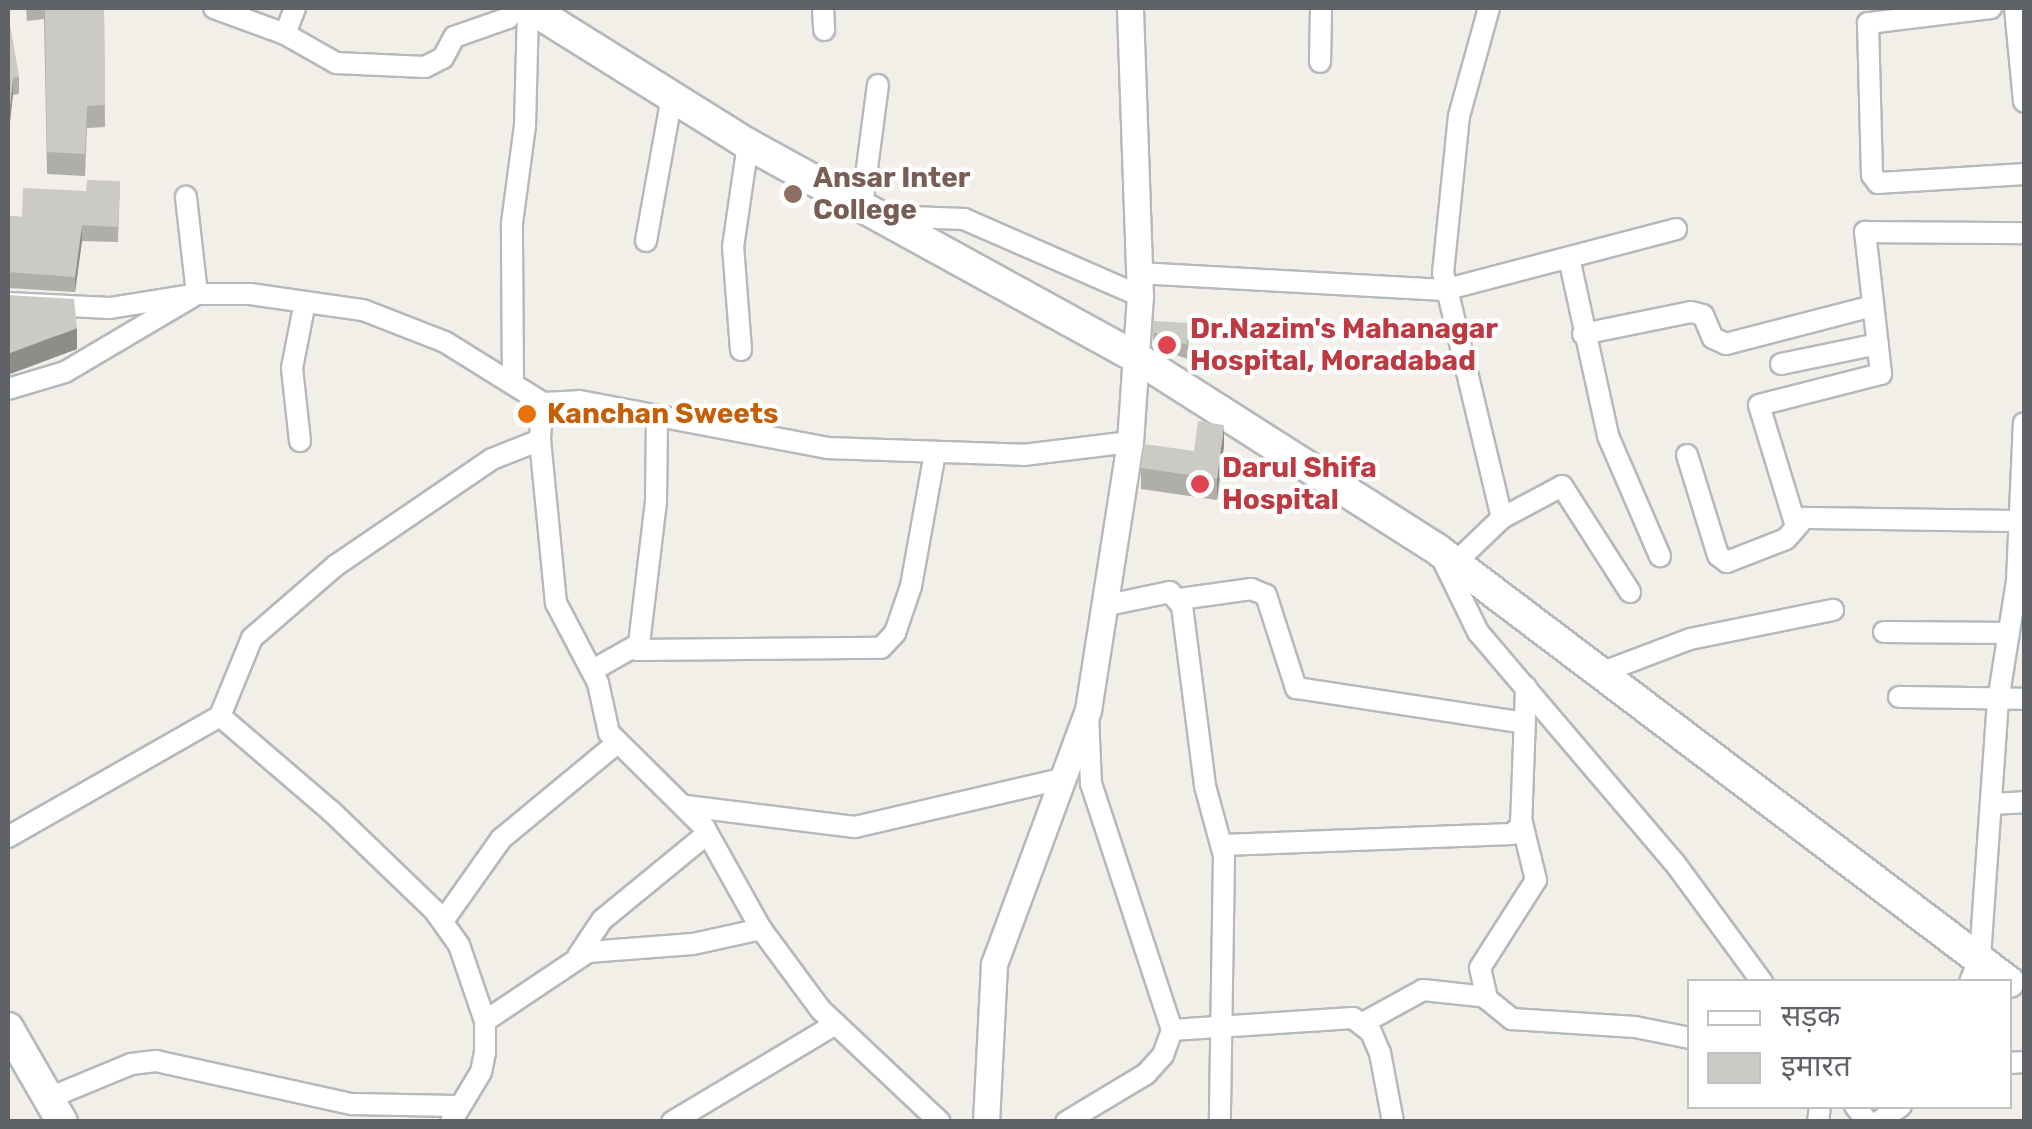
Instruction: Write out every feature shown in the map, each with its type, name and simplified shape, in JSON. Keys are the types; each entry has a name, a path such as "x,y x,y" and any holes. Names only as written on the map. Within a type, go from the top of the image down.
{"main road":[{"path":"529,8 748,144 1136,358 1446,556 1602,672 1975,970 2000,979"},
{"path":"8,1028 56,1110"}],"street":[{"path":"214,8 285,34 336,63 425,67 443,58 454,37 508,18 516,8"},
{"path":"285,34 295,8"},
{"path":"513,384 512,223 525,125 529,8"},
{"path":"824,8 824,30"},
{"path":"986,1122 994,964 1088,710 1130,442 1140,285 1130,8"},
{"path":"1320,62 1321,8"},
{"path":"1490,8 1459,116 1444,290 1502,518"},
{"path":"1991,8 1868,23 1872,175 1878,183 2024,174"},
{"path":"2015,8 2024,102"},
{"path":"878,85 871,211 964,219 1140,285 1444,290 1676,229"},
{"path":"646,241 672,96"},
{"path":"741,350 734,213 748,144"},
{"path":"186,197 196,294"},
{"path":"1687,455 1723,561 1786,539 1794,523 1760,405 1876,377 1882,370 1864,232 2024,233"},
{"path":"1569,258 1583,334 1619,469 1660,556"},
{"path":"8,389 65,372 196,294"},
{"path":"8,303 110,308 196,294 364,310 446,342 543,403 579,401 828,448 1022,455 1130,442"},
{"path":"300,441 292,368 305,302"},
{"path":"1583,334 1692,312 1703,315 1713,338 1726,344 1872,306"},
{"path":"1781,364 1878,344"},
{"path":"543,403 540,440 556,603 592,670 604,722 617,742 686,806 707,834 761,929 836,1024 940,1122"},
{"path":"636,650 656,502 657,418"},
{"path":"1975,970 1998,701 2021,579 2024,423"},
{"path":"8,836 220,716 252,638 321,578 492,460 540,440"},
{"path":"592,670 636,650 882,648 894,633 912,586 935,452"},
{"path":"1630,592 1562,486 1502,518 1446,556 1478,632 1674,862 1760,979"},
{"path":"1794,523 2020,521"},
{"path":"1104,606 1170,592 1180,599 1251,589 1266,596 1296,688 1524,724"},
{"path":"1180,599 1205,786 1223,845 1218,1027 1220,1122"},
{"path":"1602,672 1690,639 1832,610"},
{"path":"1884,632 2008,634"},
{"path":"1486,997 1480,968 1536,880 1521,818 1526,687"},
{"path":"1899,697 2024,699"},
{"path":"1066,1122 1146,1074 1163,1055 1172,1030 1091,784 1088,710"},
{"path":"56,1110 131,1064 156,1061 351,1113 453,1114 484,1062 485,1020 459,945 443,921 332,811 220,716"},
{"path":"443,921 500,839 617,742"},
{"path":"686,806 854,826 1065,778"},
{"path":"1990,804 2024,802"},
{"path":"1223,845 1507,836 1521,818"},
{"path":"485,1020 578,956 602,920 707,834"},
{"path":"578,956 761,929"},
{"path":"1363,1023 1423,990 1486,997 1512,1019 1635,1027 1687,1037"},
{"path":"1172,1030 1343,1017 1363,1023 1380,1052 1393,1122"},
{"path":"672,1122 836,1024"}],"building":[{"path":"45,8 104,8 105,105 87,106 85,154 47,152"},
{"path":"8,15 19,77 13,78 8,123"},
{"path":"87,180 120,181 118,227 82,225 75,277 8,272 8,216 22,217 23,188 86,191"},
{"path":"8,295 74,299 77,328 10,353"},
{"path":"1154,321 1189,323 1187,345 1153,332"},
{"path":"1198,421 1224,425 1217,479 1141,468 1144,444 1194,451"}],"place":[{"name":"Ansar Inter College","path":"793,194"},
{"name":"Dr.Nazim's Mahanagar Hospital, Moradabad","path":"1167,345"},
{"name":"Kanchan Sweets","path":"527,414"},
{"name":"Darul Shifa Hospital","path":"1200,484"}]}
